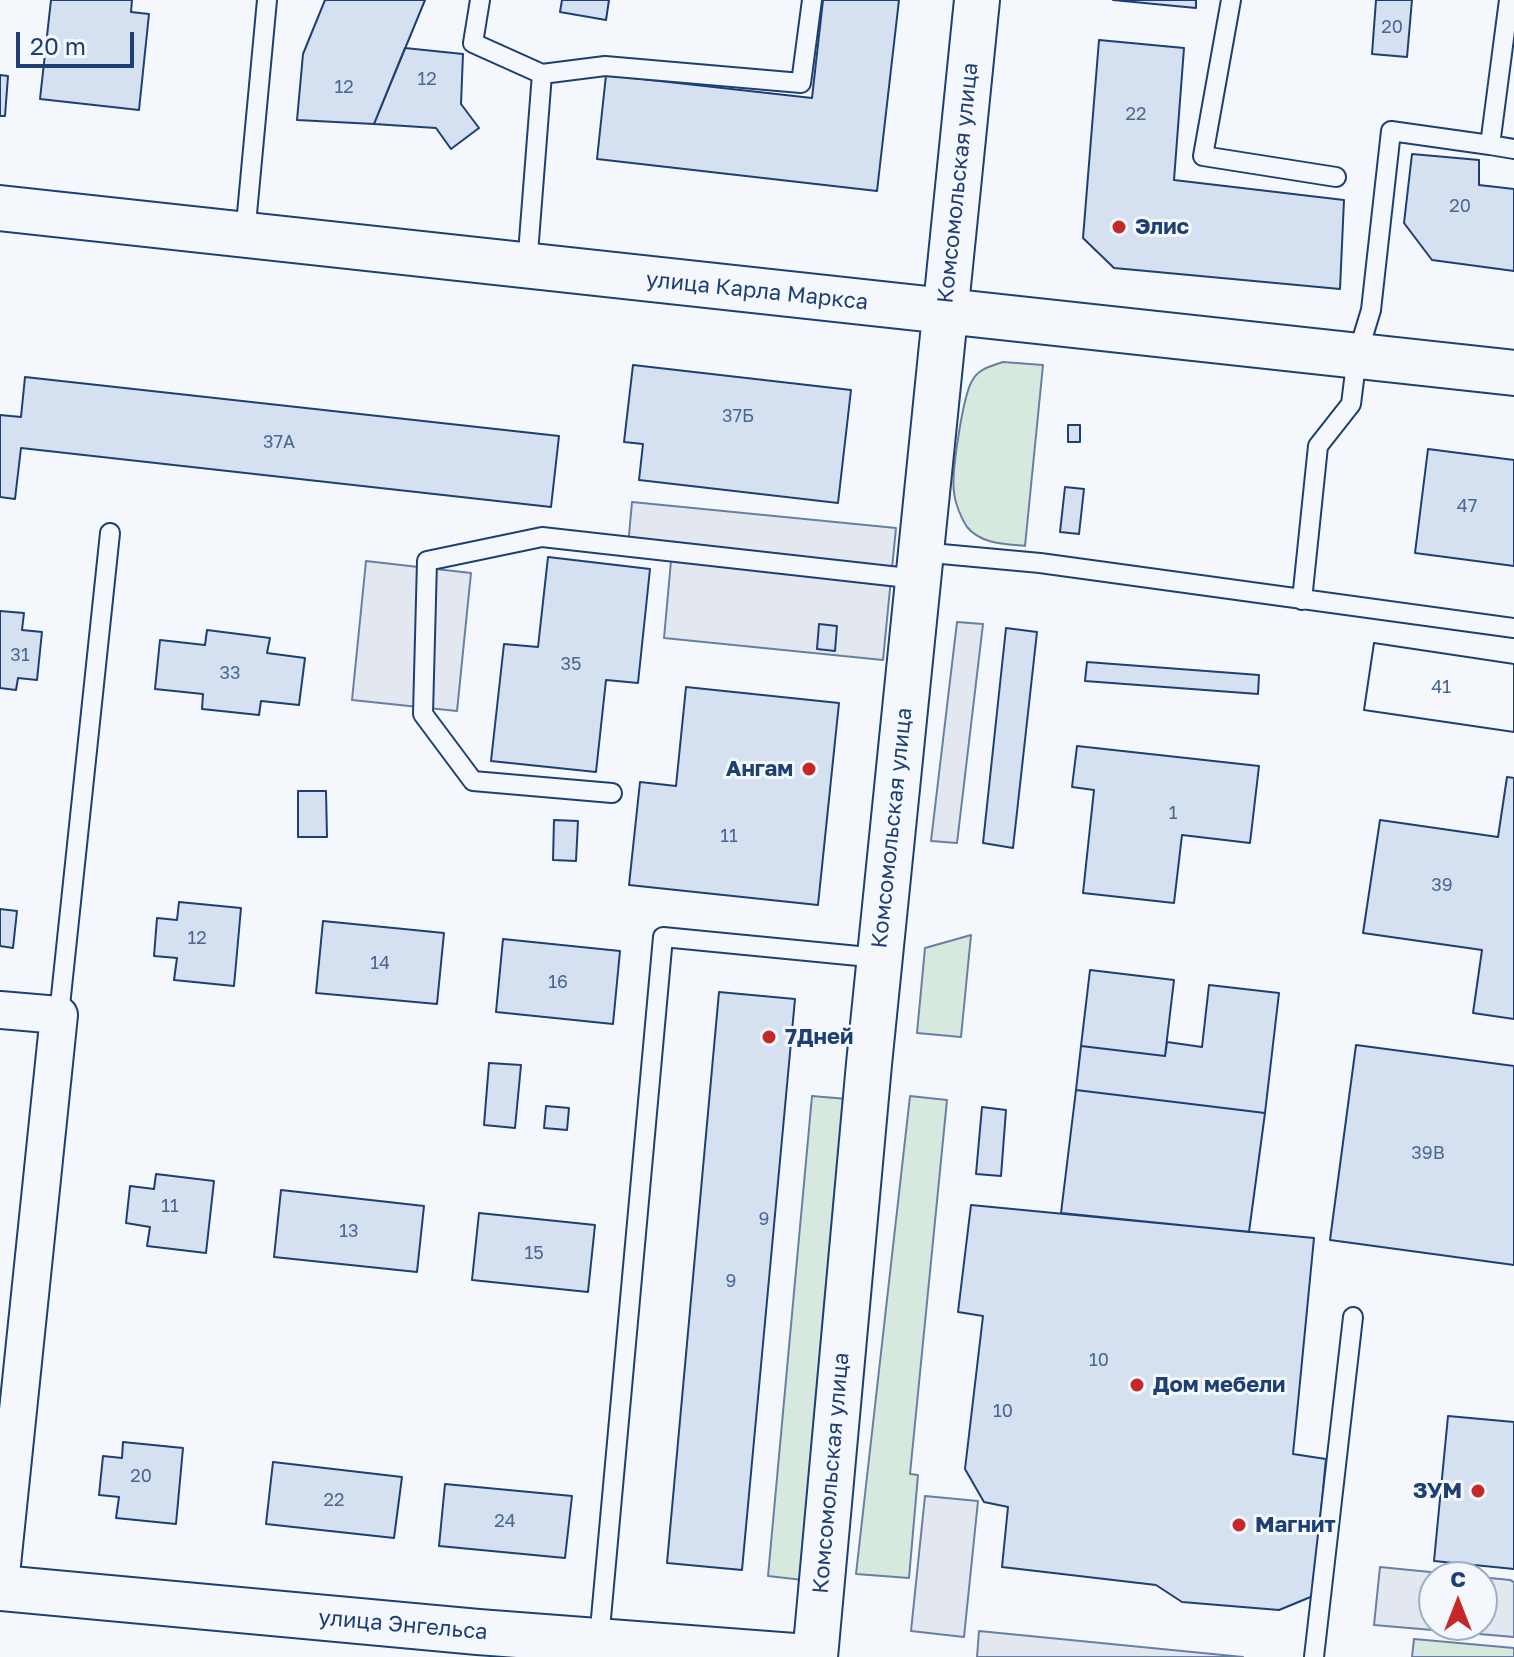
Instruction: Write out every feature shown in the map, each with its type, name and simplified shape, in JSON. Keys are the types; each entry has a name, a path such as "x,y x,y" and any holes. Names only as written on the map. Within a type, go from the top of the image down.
{"street":[{"name":"Комсомольская улица","path":"815,1657 879,958 977,0"},
{"name":"улица Карла Маркса","path":"0,208 1514,373"},
{"path":"0,1010 59,1015 0,1586"},
{"name":"улица Энгельса","path":"0,1586 478,1638 599,1640 807,1657"}],"lane":[{"path":"245,235 267,0"},
{"path":"480,0 473,43 542,74 605,66 801,83 812,0"},
{"path":"1231,0 1203,156 1336,177"},
{"path":"1490,145 1509,0"},
{"path":"527,266 542,74"},
{"path":"1302,600 1318,446 1351,404 1357,356 1371,310 1391,131 1514,149"},
{"path":"59,1015 110,533"},
{"path":"612,793 473,781 423,714 427,561 542,537 919,566 1040,563 1514,628"},
{"path":"599,1640 663,937 879,958"},
{"path":"1314,1657 1353,1317"}],"shaded area":[{"path":"1003,362 1043,365 1025,546 994,542 973,533 961,515 954,492 956,453 972,381 985,368"},
{"path":"632,502 896,528 883,660 664,638 672,550 628,546"},
{"path":"366,561 471,573 457,711 352,700"},
{"path":"957,622 983,624 957,843 931,841"},
{"path":"971,935 961,1037 917,1033 925,948"},
{"path":"812,1096 847,1099 803,1580 768,1576"},
{"path":"910,1096 947,1100 910,1474 918,1475 909,1578 856,1574"},
{"path":"925,1496 978,1501 964,1637 911,1631"},
{"path":"1380,1567 1418,1571 1418,1629 1374,1625"},
{"path":"1498,1579 1514,1582 1514,1637 1498,1636"},
{"path":"979,1631 1243,1657 977,1657"},
{"path":"1414,1639 1514,1648 1514,1657 1412,1657"}],"building":[{"path":"51,0 132,0 131,12 149,14 139,110 40,99"},
{"path":"325,0 425,0 374,124 297,120 303,54"},
{"path":"562,0 609,0 606,20 560,12"},
{"path":"823,0 899,0 877,191 597,159 606,75 812,98"},
{"path":"1113,0 1196,0 1196,8"},
{"path":"1376,0 1412,0 1407,57 1372,54"},
{"path":"1099,40 1184,48 1174,180 1344,200 1340,289 1114,268 1083,238"},
{"path":"405,48 463,54 461,104 479,128 451,149 436,128 374,124"},
{"path":"0,75 8,76 5,116 0,116"},
{"path":"1412,154 1479,160 1479,185 1514,189 1514,271 1432,260 1404,223"},
{"path":"633,365 851,390 838,503 639,480 643,444 624,442"},
{"path":"25,377 559,436 551,507 21,448 15,499 0,497 0,415 21,417"},
{"path":"1068,425 1080,425 1080,442 1068,442"},
{"path":"1428,449 1514,460 1514,566 1415,553"},
{"path":"1065,487 1084,489 1079,534 1060,532"},
{"path":"548,557 650,569 638,683 606,680 596,772 491,761 504,644 538,647"},
{"path":"0,611 24,613 22,630 42,632 37,680 18,678 16,690 0,688"},
{"path":"819,624 837,626 835,651 817,649"},
{"path":"1006,628 1037,632 1013,848 983,843"},
{"path":"207,630 270,638 267,653 305,658 299,705 261,701 259,715 202,709 203,694 155,689 160,640 205,645"},
{"path":"1374,643 1514,664 1514,732 1364,710"},
{"path":"1374,643 1514,664 1514,732 1364,710"},
{"path":"1087,662 1259,675 1258,694 1085,681"},
{"path":"686,687 839,703 818,905 629,885 640,782 676,786"},
{"path":"1077,746 1259,766 1250,843 1182,835 1174,903 1083,893 1094,790 1072,787"},
{"path":"1507,777 1514,778 1514,1019 1473,1013 1482,950 1363,933 1380,820 1498,837"},
{"path":"298,791 326,791 327,837 298,837"},
{"path":"554,820 578,821 576,861 553,860"},
{"path":"179,902 241,908 234,986 174,980 177,958 154,956 157,918 177,920"},
{"path":"0,909 17,911 13,948 0,946"},
{"path":"323,921 444,933 437,1004 316,993"},
{"path":"503,939 620,951 613,1024 496,1012"},
{"path":"1090,970 1174,980 1165,1056 1081,1046"},
{"path":"1209,985 1279,993 1265,1113 1076,1090 1081,1046 1165,1056 1167,1042 1202,1047"},
{"path":"719,992 795,999 742,1570 667,1563"},
{"path":"1356,1045 1514,1066 1514,1265 1330,1240"},
{"path":"489,1063 521,1065 515,1128 484,1125"},
{"path":"1076,1090 1265,1113 1249,1232 1061,1213"},
{"path":"546,1106 569,1108 567,1130 544,1128"},
{"path":"982,1107 1006,1110 1001,1176 976,1174"},
{"path":"156,1174 214,1181 206,1253 147,1246 150,1227 126,1223 130,1186 154,1189"},
{"path":"281,1190 424,1206 417,1272 274,1257"},
{"name":"Дом мебели","path":"971,1205 1314,1238 1293,1454 1326,1459 1313,1596 1279,1610 1182,1602 1156,1585 1002,1567 1008,1507 984,1502 965,1469 983,1316 958,1312"},
{"path":"479,1213 595,1225 588,1292 472,1280"},
{"name":"ЗУМ","path":"1448,1416 1514,1422 1514,1569 1498,1567 1498,1561 1434,1561"},
{"path":"123,1442 183,1448 176,1524 116,1518 119,1497 99,1495 103,1456 122,1458"},
{"path":"273,1462 402,1477 394,1538 266,1524"},
{"path":"445,1484 572,1496 565,1558 439,1546"}],"place":[{"name":"Элис","path":"1119,227"},
{"name":"Ангам","path":"809,769"},
{"name":"7Дней","path":"769,1037"},
{"name":"Дом мебели","path":"1137,1385"},
{"name":"ЗУМ","path":"1478,1491"},
{"name":"Магнит","path":"1239,1525"}]}
